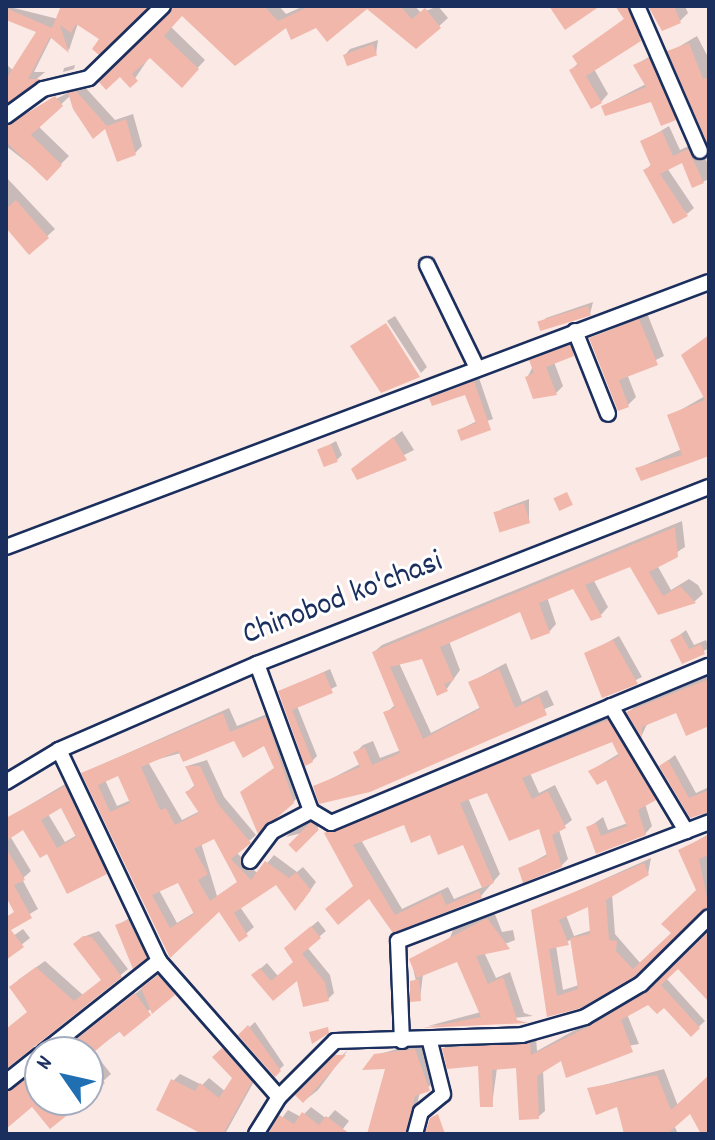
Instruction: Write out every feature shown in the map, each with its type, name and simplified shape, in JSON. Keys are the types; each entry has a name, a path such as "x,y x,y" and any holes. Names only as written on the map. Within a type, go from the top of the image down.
{"street":[{"path":"8,110 43,89 89,78 163,6"},
{"path":"637,6 700,151"},
{"path":"427,265 477,368"},
{"path":"6,547 709,282"},
{"path":"575,331 608,414"},
{"name":"Chinobod ko'chasi","path":"6,782 59,750 257,664 709,487"},
{"path":"257,664 311,811 331,823 709,666"},
{"path":"611,706 686,831"},
{"path":"59,750 159,961 279,1097"},
{"path":"250,861 273,831 311,811"},
{"path":"402,1041 398,941 709,822"},
{"path":"256,1134 279,1097 335,1041 430,1042 522,1035 585,1017 641,984 709,917"},
{"path":"65,1036 159,961"},
{"path":"415,1134 421,1112 443,1094 430,1042"},
{"path":"6,1082 24,1068"}],"building":[{"path":"61,6 149,6 99,55 92,49 99,39 76,24 71,33 60,25 69,53 50,37 28,79 41,79 6,104 6,79 36,32 6,20 6,8 52,28"},
{"path":"173,6 264,6 278,21 310,6 400,6 412,19 425,8 441,28 416,49 367,9 327,42 316,28 291,40 286,28 235,66 182,16 164,36 199,69 182,88 150,58 132,74 138,81 130,88 120,77 106,90 99,82"},
{"path":"549,6 600,6 565,30"},
{"path":"615,6 627,6 641,41 586,76 602,103 591,109 569,70 578,65 572,56 624,19"},
{"path":"648,6 674,6 681,23 662,31"},
{"path":"689,43 703,79 709,77 709,147 667,51"},
{"path":"373,44 377,55 347,66 343,55"},
{"path":"649,58 676,120 661,126 651,102 605,116 601,106 646,87 633,65"},
{"path":"76,91 107,126 126,119 136,155 117,162 105,129 93,139 73,109 68,93"},
{"path":"55,96 63,106 31,135 62,165 47,181 6,142 6,126"},
{"path":"662,131 673,156 688,149 704,183 692,188 682,163 660,174 688,216 673,224 643,170 651,166 640,141"},
{"path":"16,200 49,238 29,255 6,228 6,209"},
{"path":"588,306 591,316 540,331 537,321"},
{"path":"639,319 658,365 619,380 629,407 618,411 589,338"},
{"path":"386,323 420,377 381,393 350,346"},
{"path":"709,335 709,456 641,481 635,468 682,455 667,415 705,400 681,355"},
{"path":"570,345 574,356 546,367 557,395 533,399 525,377 534,373 529,360"},
{"path":"474,381 491,430 461,441 457,430 476,423 465,395 432,406 429,398"},
{"path":"393,437 407,460 357,480 351,469"},
{"path":"331,444 338,462 324,467 317,449"},
{"path":"567,492 573,505 559,511 553,498"},
{"path":"524,503 530,523 500,532 493,512"},
{"path":"675,527 678,557 649,572 663,596 680,586 696,603 658,615 630,567 585,585 602,617 591,621 573,589 539,603 550,633 531,640 520,612 440,647 454,680 444,684 448,691 437,696 422,659 390,667 423,739 480,709 468,682 499,669 515,708 539,696 547,715 370,792 319,804 313,786 360,767 353,752 365,747 372,765 400,753 383,712 395,708 372,652"},
{"path":"681,634 689,649 701,644 705,654 682,664 670,640"},
{"path":"613,640 638,684 602,698 584,653"},
{"path":"324,672 333,693 292,710 313,762 305,766 278,691"},
{"path":"709,679 709,726 686,736 676,713 642,727 642,738 626,712"},
{"path":"223,713 230,732 266,717 294,803 258,834 240,792 274,768 264,746 243,758 234,741 183,762 178,751 141,767 160,810 166,808 175,825 199,813 185,792 195,787 185,766 200,766 218,804 251,843 231,859 251,880 265,861 289,878 296,872 311,890 295,911 276,885 234,913 248,936 239,942 219,912 170,958 81,773","holes":["118,776 130,803 110,812 98,785","214,839 237,882 210,901 198,880 208,874 194,849","178,883 194,914 170,928 152,895"]},
{"path":"608,720 656,800 638,810 646,835 596,854 586,827 596,823 601,836 627,826 606,780 597,785 588,771 619,756 612,742 522,778 532,799 548,791 566,828 552,835 562,867 523,883 518,868 547,856 539,829 509,841 487,793 460,803 494,883 482,888 463,845 438,855 430,835 411,843 404,825 353,845 395,915 441,893 446,905 479,891 482,898 393,933 369,899 338,925 325,909 353,886 324,833"},
{"path":"668,760 689,798 709,790 709,812 690,818 659,766"},
{"path":"65,786 107,874 67,894 47,854 40,858 23,830 6,841 6,818","holes":["61,808 76,837 57,848 41,820"]},
{"path":"311,822 319,830 296,852 288,845"},
{"path":"709,835 709,855 699,859 709,907 635,976 581,1008 547,1017 531,910 644,863 649,875 606,900 609,940 617,941 616,951 633,969 671,933 661,924 696,890 678,850","holes":["588,907 590,934 570,938 578,989 557,996 549,949 569,945 559,920"]},
{"path":"6,848 25,880 14,885 32,918 11,930 24,947 6,960 6,917 14,912 6,897"},
{"path":"487,918 510,949 476,956 488,984 503,977 517,1020 528,1023 423,1028 481,1017 457,962 417,978 409,959"},
{"path":"128,920 147,958 133,969 115,925"},
{"path":"311,926 321,938 302,954 325,982 329,1001 303,1007 297,981 273,1001 251,975 260,968 271,981 293,962 284,948"},
{"path":"709,931 709,1002 678,969 661,985 700,1028 691,1037 664,1008 657,1014 648,1005 621,1020 633,1052 566,1078 561,1061 537,1076 539,1119 519,1120 516,1068 492,1070 493,1107 480,1107 478,1066 447,1069 442,1048 530,1043 531,1055 590,1026 648,991"},
{"path":"83,936 92,937 122,977 48,1036 24,1036 24,1055 6,1069 6,1029 27,1012 9,987 36,967 74,1001 101,980 73,944"},
{"path":"158,975 175,995 152,1014 141,988"},
{"path":"419,979 421,1001 410,1002 410,981"},
{"path":"135,993 151,1015 124,1037 119,1031 104,1044 104,1036 80,1036"},
{"path":"248,1025 281,1071 275,1077 238,1035"},
{"path":"328,1027 329,1033 312,1044 309,1032"},
{"path":"222,1048 252,1082 223,1134 202,1134 156,1110 171,1079 195,1091 200,1083 219,1098 232,1078 212,1057"},
{"path":"415,1049 430,1091 415,1096 405,1134 367,1134 385,1069 362,1070 374,1054"},
{"path":"335,1055 346,1055 303,1103 295,1095"},
{"path":"657,1075 671,1110 709,1075 709,1134 701,1134 690,1114 667,1134 624,1134 617,1107 596,1115 587,1088"},
{"path":"24,1079 24,1114 6,1129 6,1092"},
{"path":"302,1112 319,1125 326,1116 350,1134 268,1134 279,1115 294,1124"},
{"path":"438,1114 445,1134 425,1134 430,1118"},
{"path":"39,1116 66,1116 50,1129"}]}
